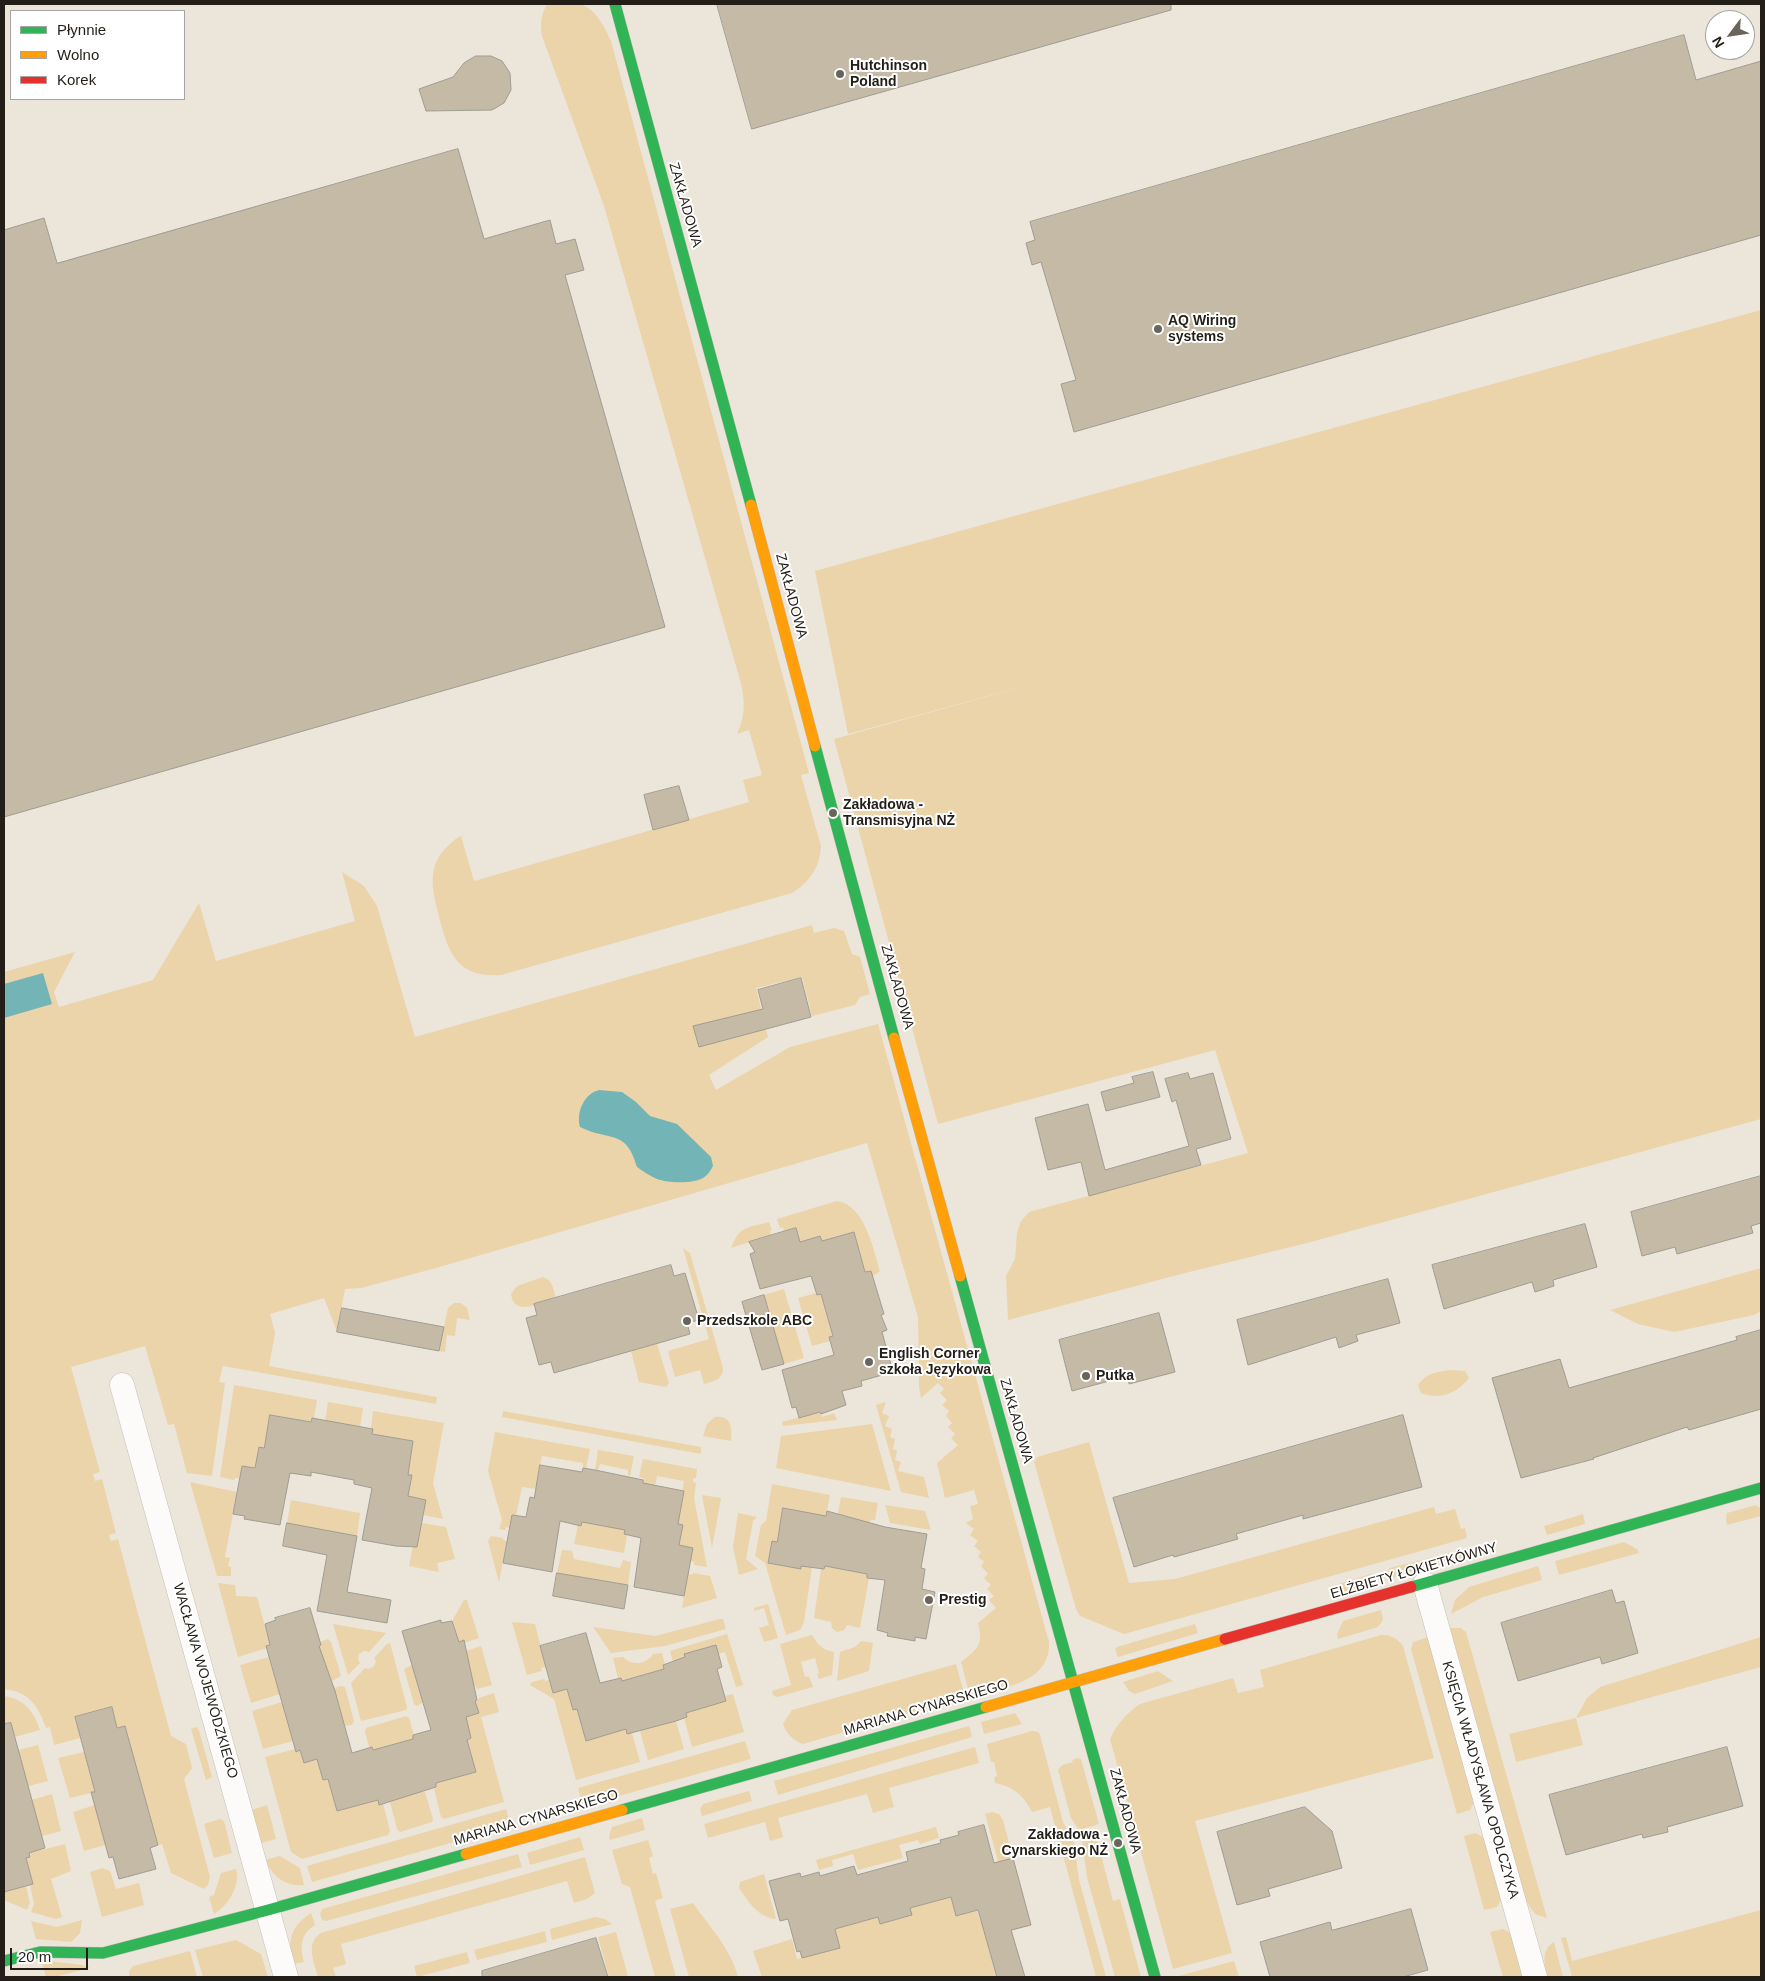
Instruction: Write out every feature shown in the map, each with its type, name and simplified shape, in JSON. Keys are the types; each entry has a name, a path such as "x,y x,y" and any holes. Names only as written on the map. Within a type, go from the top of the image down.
{"street":[{"name":"ZAKŁADOWA","path":"615,4 763,547 855,897 1155,1977"},
{"name":"WACŁAWA WOJEWÓDZKIEGO","path":"122,1384 286,1977"},
{"name":"ELŻBIETY ŁOKIETKÓWNY","path":"1074,1682 1761,1488"},
{"name":"KSIĘCIA WŁADYSŁAWA OPOLCZYKA","path":"1424,1584 1535,1977"},
{"name":"MARIANA CYNARSKIEGO","path":"4,1961 40,1952 103,1953 268,1910 1074,1682"}],"shaded area":[{"path":"571,3 584,6 599,18 611,41 809,773 801,775 821,846 819,861 813,873 804,884 792,893 501,975 486,975 464,967 451,952 436,906 433,887 434,869 442,853 456,839 461,836 474,881 749,802 743,780 762,775 749,730 737,734 744,707 740,680 604,206 542,36 543,12 547,4"},
{"path":"1761,310 1761,1119 1307,1243 1008,1320 1006,1276 1015,1259 1017,1233 1021,1221 1029,1212 1248,1153 1215,1050 938,1124 834,739 1036,683 848,734 815,571"},
{"path":"342,872 364,886 377,906 415,1037 812,925 814,933 834,928 844,931 852,954 860,957 870,994 860,997 855,1005 812,1016 802,977 756,988 768,1037 709,1075 716,1090 790,1047 878,1024 1049,1642 1047,1656 1042,1667 1033,1675 1022,1682 970,1696 961,1662 978,1646 980,1630 978,1623 996,1608 989,1600 994,1596 987,1589 991,1585 984,1578 988,1574 981,1566 984,1562 978,1557 981,1552 974,1546 978,1541 970,1535 974,1529 966,1523 973,1519 970,1506 978,1504 974,1490 945,1498 937,1463 958,1445 951,1438 955,1434 948,1427 952,1423 946,1416 949,1411 942,1405 947,1400 940,1393 944,1389 938,1383 921,1398 919,1387 918,1317 867,1143 436,1268 361,1288 345,1289 337,1332 324,1298 270,1314 275,1333 269,1366 437,1397 436,1404 223,1366 219,1382 225,1383 212,1476 187,1473 174,1424 168,1425 145,1346 71,1367 100,1472 93,1474 95,1481 102,1479 116,1533 109,1535 111,1541 118,1539 171,1736 186,1744 192,1768 184,1779 210,1877 208,1885 204,1889 171,1873 162,1844 158,1845 137,1770 123,1748 131,1746 125,1726 117,1728 112,1707 75,1717 81,1738 54,1745 50,1727 46,1728 40,1713 32,1701 20,1693 4,1689 4,972 75,952 54,992 59,1007 153,980 199,903 216,961 355,921"},
{"path":"837,1201 847,1204 855,1211 866,1229 880,1271 872,1277 870,1271 865,1272 854,1232 822,1241 820,1236 800,1242 784,1232 783,1227 780,1228 777,1219"},
{"path":"769,1222 772,1230 770,1231 771,1235 731,1248 741,1231"},
{"path":"683,1248 690,1253 723,1368 720,1378 704,1384 700,1370 675,1377 668,1351 709,1339"},
{"path":"1761,1268 1761,1311 1754,1315 1674,1332 1638,1324 1610,1310"},
{"path":"543,1277 551,1283 556,1298 523,1307 513,1301 511,1294 517,1286"},
{"path":"784,1289 804,1358 784,1364 764,1295"},
{"path":"816,1293 817,1295 821,1294 833,1336 829,1337 830,1341 812,1346 798,1298"},
{"path":"454,1303 461,1303 467,1308 470,1320 457,1318 455,1336 447,1335 445,1352 439,1351 448,1308"},
{"path":"657,1344 669,1383 666,1387 639,1382 631,1351"},
{"path":"1450,1370 1465,1371 1469,1378 1453,1392 1441,1396 1421,1393 1418,1385 1421,1381 1436,1372"},
{"path":"234,1385 317,1400 314,1418 311,1422 270,1415 264,1448 255,1468 242,1466 239,1478 234,1480 220,1477"},
{"path":"328,1402 363,1408 360,1427 325,1421"},
{"path":"886,1402 882,1413 889,1416 885,1426 892,1429 890,1437 895,1439 893,1449 897,1451 895,1460 901,1462 898,1471 924,1477 929,1498 901,1492 876,1405"},
{"path":"373,1411 444,1423 433,1483 443,1519 423,1515 424,1512 419,1511 422,1499 408,1496 412,1476 408,1475 413,1441 372,1434"},
{"path":"503,1411 701,1447 701,1454 502,1417"},
{"path":"820,1412 822,1417 834,1413 837,1420 783,1426 782,1422"},
{"path":"715,1417 725,1418 730,1424 731,1441 703,1436 707,1424"},
{"path":"872,1424 891,1491 776,1468 781,1436"},
{"path":"495,1432 590,1449 586,1468 583,1468 583,1463 542,1456 536,1489 522,1487 516,1516 512,1515 510,1528 506,1527 505,1530 499,1529 502,1520 488,1471"},
{"path":"1089,1442 1129,1583 1175,1579 1434,1507 1436,1514 1455,1509 1461,1529 1465,1528 1467,1538 1124,1634 1080,1616 1076,1609 1034,1462 1037,1457"},
{"path":"598,1450 634,1456 630,1476 628,1475 628,1470 600,1464 598,1470 595,1470"},
{"path":"643,1459 697,1469 696,1478 693,1478 693,1482 696,1483 694,1498 707,1567 694,1565 694,1562 691,1561 679,1545 683,1525 678,1524 684,1481 657,1476 655,1486 643,1483 643,1478 639,1477"},
{"path":"190,1482 237,1492 225,1557 230,1558 228,1566 231,1567 231,1576 217,1576"},
{"path":"772,1484 830,1495 826,1516 783,1508 777,1542 772,1541 768,1563 800,1569 801,1562 812,1567 804,1622 800,1630 786,1635 765,1563 755,1556 761,1525 766,1521"},
{"path":"702,1495 721,1498 712,1548"},
{"path":"841,1497 878,1503 875,1520 871,1520 869,1524 839,1518"},
{"path":"291,1500 360,1513 357,1536 287,1523"},
{"path":"885,1505 925,1511 931,1530 890,1523"},
{"path":"1756,1505 1761,1509 1761,1516 1727,1525 1727,1513"},
{"path":"738,1513 757,1517 753,1521 746,1559 758,1569 739,1575 733,1547"},
{"path":"1583,1514 1585,1524 1547,1535 1544,1526"},
{"path":"582,1522 625,1530 624,1534 627,1535 624,1553 574,1544 578,1525 581,1526"},
{"path":"422,1523 446,1527 455,1559 437,1563 439,1572 409,1566 417,1525 422,1526"},
{"path":"491,1536 503,1538 503,1540 507,1541 499,1582 488,1541"},
{"path":"1624,1542 1637,1549 1639,1553 1559,1575 1555,1561"},
{"path":"1469,1548 1462,1558 1388,1579 1387,1573 1390,1568"},
{"path":"562,1550 572,1551 574,1559 620,1568 623,1560 631,1562 628,1585 557,1573"},
{"path":"825,1566 867,1574 869,1578 860,1628 847,1625 844,1630 837,1632 832,1628 831,1622 814,1618 821,1569 824,1569"},
{"path":"1538,1566 1542,1580 1483,1597 1451,1614 1455,1600 1469,1587"},
{"path":"693,1573 710,1576 717,1598 682,1608 688,1574 692,1575"},
{"path":"1371,1574 1374,1584 1332,1597 1329,1587"},
{"path":"218,1583 235,1585 236,1596 257,1597 270,1645 267,1648 238,1657"},
{"path":"464,1600 467,1600 479,1638 464,1643 463,1640 459,1642 452,1621"},
{"path":"768,1604 778,1638 764,1642 759,1628 769,1625 764,1608 754,1611 754,1608"},
{"path":"1381,1610 1383,1620 1378,1627 1338,1639 1337,1634 1343,1621"},
{"path":"723,1619 726,1629 665,1646 611,1653 593,1627 655,1636"},
{"path":"512,1622 535,1624 546,1667 541,1668 542,1671 527,1675"},
{"path":"333,1624 386,1633 369,1652 364,1651 359,1654 358,1659 360,1663 348,1675"},
{"path":"1195,1624 1198,1633 1118,1657 1115,1649 1117,1647"},
{"path":"1450,1628 1461,1628 1466,1632 1547,1918 1535,1914 1526,1901"},
{"path":"727,1634 743,1685 736,1687 725,1652 673,1662 670,1651"},
{"path":"812,1635 821,1646 834,1652 832,1675 819,1679 815,1658 801,1662 805,1677 809,1676 813,1687 777,1697 774,1696 772,1691 791,1685 780,1644"},
{"path":"1381,1635 1394,1638 1403,1646 1434,1758 1195,1821 1232,1953 1173,1969 1110,1739 1115,1729 1126,1715 1140,1704 1233,1678 1238,1693 1264,1687 1260,1670"},
{"path":"1428,1637 1474,1802 1470,1810 1457,1814 1411,1649 1413,1642"},
{"path":"1761,1637 1761,1667 1576,1718 1587,1698 1600,1687"},
{"path":"328,1639 331,1642 341,1676 332,1681 330,1678 328,1679 319,1646 321,1645 320,1642"},
{"path":"861,1641 873,1643 869,1671 837,1681 840,1652 855,1647"},
{"path":"390,1643 407,1707 406,1710 361,1721 351,1683 365,1668 373,1667 376,1662 374,1658"},
{"path":"481,1646 492,1685 477,1689 476,1686 472,1688 466,1651"},
{"path":"662,1653 665,1664 663,1665 664,1669 622,1681 621,1678 618,1678 613,1658 623,1657 630,1662 639,1663 647,1660 653,1654"},
{"path":"269,1657 280,1694 251,1703 240,1665"},
{"path":"956,1664 965,1697 803,1744 790,1736 783,1724 792,1710"},
{"path":"412,1665 427,1700 417,1706 414,1704 404,1669"},
{"path":"1158,1671 1173,1681 1135,1694 1129,1691 1123,1682"},
{"path":"544,1679 545,1681 549,1680 553,1692 567,1689 572,1709 577,1709 586,1741 626,1729 628,1734 632,1733 640,1762 576,1780 554,1699 530,1685 532,1682"},
{"path":"345,1687 354,1721 352,1725 344,1726 334,1688"},
{"path":"494,1693 499,1712 481,1717 504,1802 444,1819 441,1817 434,1789 436,1788 436,1783 476,1772 467,1740 471,1738 466,1717 479,1713 475,1701"},
{"path":"733,1694 744,1732 692,1747 684,1718 687,1717 686,1713 726,1701 725,1696"},
{"path":"4,1696 23,1703 35,1717 40,1730 4,1740"},
{"path":"282,1702 293,1741 263,1749 252,1711"},
{"path":"1015,1713 1022,1724 984,1734 981,1722"},
{"path":"406,1716 409,1718 414,1735 413,1739 373,1750 372,1747 369,1747 365,1732 366,1728"},
{"path":"1576,1718 1583,1745 1516,1762 1509,1734"},
{"path":"676,1721 684,1749 648,1760 640,1731 643,1730 642,1725"},
{"path":"969,1726 972,1737 778,1795 774,1781"},
{"path":"196,1727 199,1731 212,1777 206,1780 191,1729"},
{"path":"1032,1731 1038,1732 1040,1735 1063,1822 1074,1843 1079,1880 1106,1977 1096,1977 1050,1807 1032,1812 1025,1801 1013,1789 995,1783 994,1777 997,1776 994,1762 991,1762 987,1744"},
{"path":"745,1741 751,1759 583,1806 578,1788"},
{"path":"38,1745 48,1781 17,1789 8,1756 4,1757 4,1754"},
{"path":"975,1747 979,1763 889,1788 894,1807 873,1813 867,1794 778,1818 783,1837 770,1841 765,1822 708,1838 704,1824"},
{"path":"295,1749 296,1751 300,1750 304,1762 317,1759 323,1780 328,1779 337,1811 378,1800 379,1804 383,1803 390,1831 388,1835 302,1859 291,1852 265,1757"},
{"path":"84,1752 95,1792 70,1798 58,1758"},
{"path":"1081,1759 1099,1824 1079,1830 1071,1818 1058,1770 1062,1765 1073,1762 1072,1760"},
{"path":"420,1788 422,1792 425,1792 433,1819 432,1822 400,1832 397,1829 390,1802"},
{"path":"749,1791 752,1801 702,1816 700,1809 703,1804"},
{"path":"52,1794 61,1831 31,1839 21,1803"},
{"path":"95,1805 109,1844 84,1851 73,1812"},
{"path":"267,1805 276,1839 258,1844 249,1811"},
{"path":"506,1809 511,1826 312,1882 307,1866"},
{"path":"992,1812 999,1814 1003,1820 1031,1925 1012,1931 1025,1977 762,1977 753,1951 792,1939 797,1959 840,1948 835,1929 878,1917 880,1924 911,1916 910,1908 951,1897 957,1916 977,1911 980,1921 1003,1915 989,1864 998,1861 985,1814"},
{"path":"642,1818 645,1830 610,1840 609,1836 612,1827"},
{"path":"220,1819 224,1821 232,1853 214,1858 204,1824"},
{"path":"936,1827 939,1838 920,1844 918,1840 899,1845 903,1858 858,1870 853,1854 832,1860 833,1866 819,1870 816,1860"},
{"path":"1476,1833 1484,1838 1501,1900 1497,1907 1484,1910 1464,1836"},
{"path":"1093,1835 1096,1836 1113,1901 1120,1899 1141,1977 1115,1977 1087,1877 1082,1840"},
{"path":"580,1837 584,1850 530,1865 527,1853"},
{"path":"648,1840 653,1856 649,1858 653,1874 656,1873 663,1898 655,1901 676,1977 655,1977 630,1887 622,1884 612,1850"},
{"path":"65,1844 71,1871 51,1879 62,1917 56,1919 31,1912 34,1904 30,1885 33,1884 26,1858 31,1857 30,1853"},
{"path":"518,1854 522,1867 326,1921 322,1920 320,1914 322,1909"},
{"path":"280,1856 300,1868 304,1885 285,1882 272,1871 265,1860"},
{"path":"585,1857 595,1893 587,1899 574,1903 567,1881 341,1944 346,1964 333,1968 336,1977 318,1977 312,1947 316,1937 321,1933"},
{"path":"102,1868 110,1871 116,1889 139,1883 144,1905 102,1917 90,1872"},
{"path":"236,1869 237,1882 235,1888 224,1906 214,1914 209,1897 214,1895 221,1873"},
{"path":"764,1874 776,1919 769,1918 759,1912 739,1888 740,1882"},
{"path":"26,1886 30,1903 27,1910 4,1900 4,1892"},
{"path":"693,1903 725,1947 738,1977 689,1977 670,1909"},
{"path":"1761,1910 1761,1977 1572,1977 1561,1938 1566,1937 1572,1961"},
{"path":"311,1913 315,1925 306,1932 302,1941 304,1962 292,1964 290,1947 292,1934 299,1923"},
{"path":"595,1917 605,1919 612,1924 552,1940 550,1929"},
{"path":"82,1920 80,1933 71,1942 36,1939 31,1921 57,1927"},
{"path":"1503,1929 1510,1933 1523,1977 1503,1977 1490,1932"},
{"path":"545,1931 547,1942 477,1960 474,1950"},
{"path":"616,1932 628,1977 609,1977 598,1937"},
{"path":"236,1940 261,1954 268,1977 203,1977 195,1950"},
{"path":"1554,1942 1563,1977 1547,1977 1544,1962 1545,1953"},
{"path":"190,1951 197,1977 129,1977 129,1971 133,1966"},
{"path":"467,1952 470,1963 417,1977 414,1966"},
{"path":"41,1960 82,1965 90,1968 55,1977 46,1977"},
{"path":"1234,1961 1239,1977 1175,1977"}],"water":[{"path":"43,973 52,1004 4,1018 4,984"},
{"path":"599,1090 622,1092 636,1102 650,1116 677,1124 711,1157 713,1166 709,1173 703,1178 687,1182 657,1179 637,1167 628,1146 622,1141 580,1127 579,1115 582,1104 589,1095"}],"building":[{"name":"Hutchinson Poland","path":"717,4 1171,4 1171,10 752,129"},
{"path":"1684,35 1696,80 1761,61 1761,235 1074,432 1061,384 1076,380 1041,262 1032,265 1026,243 1035,240 1030,222"},
{"path":"476,56 491,56 502,61 510,73 511,90 504,103 492,110 426,111 419,89 453,77 464,63"},
{"path":"458,149 484,239 550,220 556,244 575,239 584,270 565,275 665,627 4,817 4,230 44,218 57,263"},
{"path":"679,786 689,820 653,830 644,795"},
{"path":"801,978 811,1017 699,1047 693,1026 763,1009 758,990"},
{"path":"1153,1072 1160,1097 1106,1111 1101,1092 1134,1083 1132,1077"},
{"path":"1188,1073 1190,1079 1213,1073 1231,1139 1196,1149 1201,1165 1089,1196 1081,1162 1048,1170 1035,1118 1088,1104 1105,1170 1189,1146 1176,1100 1172,1102 1165,1079"},
{"path":"1761,1176 1761,1223 1751,1226 1753,1233 1677,1254 1675,1247 1642,1256 1631,1212"},
{"path":"1585,1224 1597,1267 1553,1280 1554,1286 1535,1292 1532,1282 1444,1309 1432,1265"},
{"path":"796,1228 800,1242 820,1236 822,1241 854,1232 865,1272 871,1271 884,1314 881,1315 887,1330 882,1332 893,1372 861,1381 862,1386 842,1391 846,1405 821,1414 820,1412 799,1418 796,1407 792,1408 782,1370 834,1355 829,1337 833,1336 821,1294 817,1295 811,1276 760,1289 750,1254 755,1252 749,1242"},
{"path":"671,1265 674,1276 685,1273 699,1320 687,1323 690,1334 554,1373 551,1362 539,1365 526,1318 537,1315 534,1304"},
{"path":"1388,1279 1400,1323 1356,1335 1358,1341 1339,1348 1336,1337 1248,1365 1237,1320"},
{"path":"764,1295 784,1364 762,1370 742,1302"},
{"path":"342,1308 444,1327 439,1351 337,1332"},
{"path":"1159,1313 1175,1372 1129,1384 1128,1376 1072,1391 1059,1340"},
{"path":"1761,1330 1761,1409 1689,1430 1687,1427 1594,1459 1521,1478 1492,1378 1560,1359 1569,1388 1737,1340 1736,1337"},
{"path":"270,1415 311,1422 312,1418 373,1429 372,1434 413,1441 408,1475 412,1475 408,1496 426,1500 417,1547 396,1546 362,1540 372,1488 354,1484 354,1480 311,1472 311,1476 290,1473 280,1525 244,1519 245,1516 233,1514 242,1466 255,1468 259,1447 264,1448"},
{"path":"1403,1415 1422,1487 1303,1519 1303,1515 1236,1534 1238,1539 1134,1567 1113,1498"},
{"path":"540,1465 582,1472 583,1468 595,1470 643,1480 643,1483 684,1491 678,1524 683,1525 679,1545 693,1548 684,1596 634,1587 641,1538 624,1534 625,1530 582,1522 581,1526 560,1521 552,1572 503,1563 512,1515 526,1517 530,1497 534,1498"},
{"path":"783,1508 826,1516 827,1511 885,1527 927,1534 921,1568 925,1569 922,1589 935,1592 926,1639 915,1637 915,1641 887,1636 888,1633 877,1630 885,1580 867,1578 867,1574 825,1566 824,1569 801,1566 801,1569 768,1563 772,1541 777,1542"},
{"path":"287,1523 357,1536 347,1592 391,1600 387,1623 317,1611 327,1555 283,1546"},
{"path":"557,1573 628,1585 624,1609 553,1596"},
{"path":"1612,1590 1616,1603 1624,1601 1638,1653 1602,1664 1600,1657 1518,1681 1501,1623"},
{"path":"310,1608 321,1645 319,1646 335,1691 352,1753 372,1747 373,1750 413,1739 413,1735 431,1730 402,1631 441,1620 441,1623 452,1621 459,1642 464,1640 477,1700 475,1701 479,1713 466,1717 471,1738 467,1740 476,1772 436,1783 436,1787 379,1805 378,1800 337,1811 328,1779 323,1780 317,1759 304,1763 300,1750 296,1752 266,1646 270,1645 265,1624 276,1620 275,1618"},
{"path":"586,1633 600,1683 621,1678 622,1681 664,1669 663,1665 685,1657 684,1654 716,1645 722,1667 717,1669 726,1701 686,1713 687,1717 676,1721 627,1734 626,1729 586,1741 577,1709 573,1710 567,1689 553,1693 540,1646"},
{"path":"112,1707 117,1728 125,1726 158,1845 150,1848 156,1869 119,1879 113,1857 109,1858 91,1792 95,1792 75,1717"},
{"path":"11,1723 45,1848 29,1853 30,1857 26,1858 33,1884 4,1892 4,1724"},
{"path":"1727,1747 1743,1806 1667,1827 1668,1832 1643,1838 1642,1834 1566,1855 1549,1795"},
{"path":"1305,1807 1332,1831 1342,1868 1268,1889 1270,1896 1237,1905 1217,1832"},
{"path":"984,1825 994,1863 1013,1858 1031,1925 1011,1930 1025,1977 997,1977 978,1910 956,1916 951,1897 910,1908 912,1915 880,1924 878,1917 835,1929 840,1948 802,1958 800,1951 797,1952 788,1919 780,1921 769,1881 800,1873 801,1877 819,1872 820,1876 854,1866 857,1875 908,1861 906,1852 941,1843 940,1840 959,1835 958,1832"},
{"path":"1411,1909 1428,1970 1403,1977 1270,1977 1260,1942 1330,1922 1332,1930"},
{"path":"596,1938 608,1977 482,1977 482,1971"}],"traffic: fast":[{"path":"615,4 751,505"},
{"path":"815,746 894,1038"},
{"path":"960,1276 1155,1977"},
{"path":"1411,1587 1761,1488"},
{"path":"622,1810 986,1707"},
{"path":"4,1961 40,1952 103,1953 268,1910 466,1854"}],"traffic: slow":[{"path":"751,505 815,746"},
{"path":"894,1038 960,1276"},
{"path":"986,1707 1225,1639"},
{"path":"466,1854 622,1810"}],"traffic: jam":[{"path":"1225,1639 1411,1587"}],"place":[{"name":"Hutchinson Poland","path":"840,74"},
{"name":"AQ Wiring systems","path":"1158,329"},
{"name":"Zakładowa - Transmisyjna NŻ","path":"833,813"},
{"name":"Przedszkole ABC","path":"687,1321"},
{"name":"English Corner szkoła Językowa","path":"869,1362"},
{"name":"Putka","path":"1086,1376"},
{"name":"Prestig","path":"929,1600"},
{"name":"Zakładowa - Cynarskiego NŻ","path":"1118,1843"}]}
